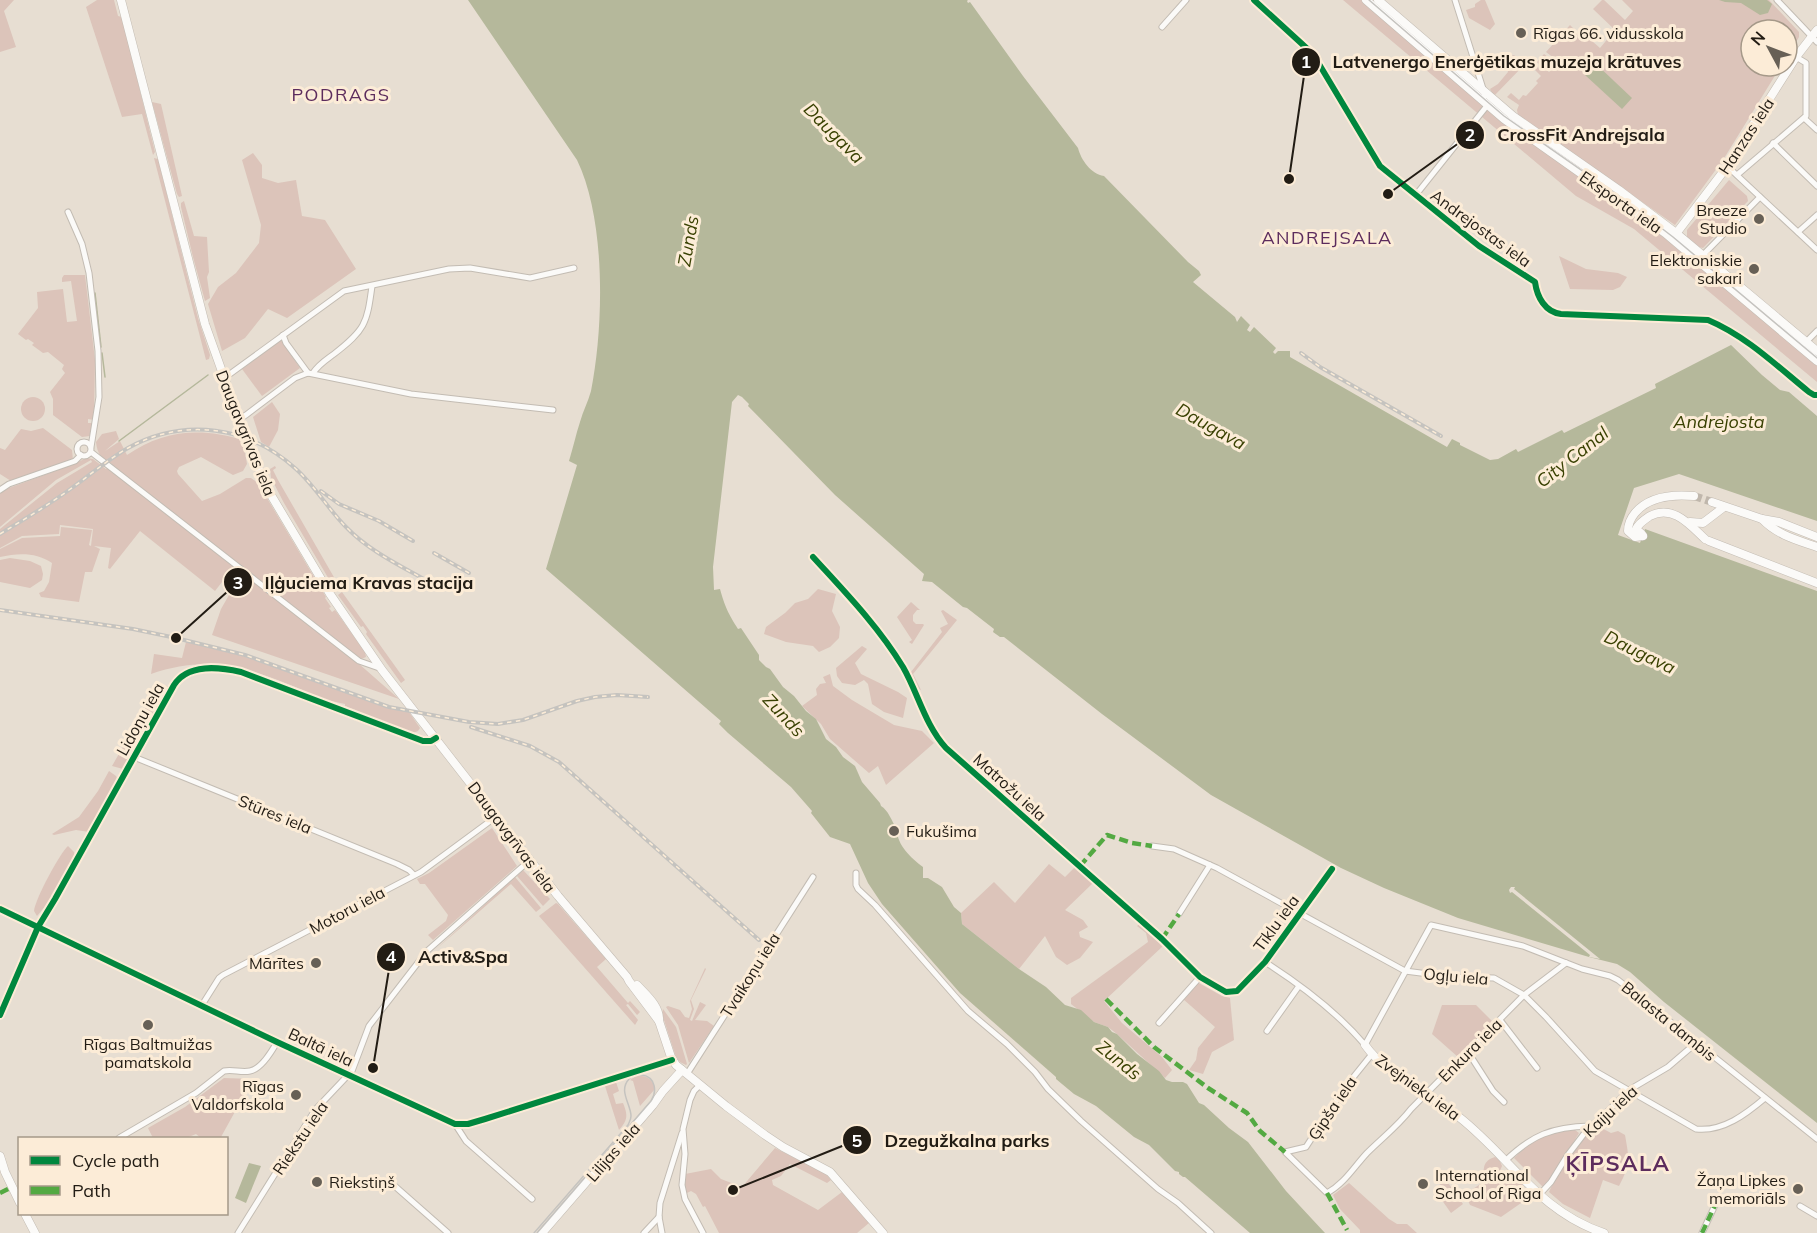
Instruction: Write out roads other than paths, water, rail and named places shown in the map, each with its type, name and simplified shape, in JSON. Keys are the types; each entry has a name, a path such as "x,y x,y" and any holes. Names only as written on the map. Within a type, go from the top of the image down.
{"street":[{"name":"Daugavgrīvas iela","path":"121,0 204,324 249,447 268,490 330,594 382,670 558,896 627,977 632,978 655,1006 660,1015 659,1021 672,1060 700,1085 776,1143 830,1172 883,1233"},
{"path":"1162,27 1186,0"},
{"name":"Andrejostas iela","path":"1254,0 1313,54 1380,166 1494,257 1534,282 1539,297 1552,312 1708,320 1748,342 1809,392 1817,395"},
{"name":"Eksporta iela","path":"1366,0 1476,85"},
{"name":"Eksporta iela","path":"1378,0 1476,85 1484,100 1518,130 1674,236 1804,344 1817,351"},
{"path":"1415,196 1484,100 1476,85 1455,0"},
{"path":"1777,0 1815,36"},
{"name":"Hanzas iela","path":"1799,54 1815,36"},
{"path":"1737,175 1804,118 1806,63 1799,59"},
{"name":"Hanzas iela","path":"1674,236 1727,166 1783,78"},
{"path":"1804,118 1817,130"},
{"path":"1773,143 1817,186"},
{"path":"1727,166 1817,250"},
{"path":"1700,258 1760,197"},
{"path":"68,212 82,244 89,273 98,351 99,397 91,450 87,456 81,455 77,450 80,443 87,442 91,450 359,662 382,670"},
{"path":"1798,232 1817,215"},
{"path":"224,378 344,291 449,269 489,270 531,278 574,268"},
{"path":"240,418 295,378 310,373 360,332 366,321 372,286"},
{"path":"1804,344 1817,331"},
{"path":"283,335 286,343 310,373 411,394 553,410"},
{"name":"Eksporta iela","path":"1804,344 1817,361"},
{"path":"0,490 9,484 75,461 81,455"},
{"path":"1694,496 1679,495 1652,500 1637,510 1629,522 1628,531 1635,537 1643,536 1636,528 1647,518 1660,512 1667,512 1698,524 1703,523 1724,507"},
{"path":"1712,502 1762,519 1779,522 1817,537"},
{"path":"1762,519 1780,534 1817,547"},
{"path":"1686,521 1707,540 1817,583"},
{"name":"Matrožu iela","path":"813,556 878,629 908,676 930,723 946,748 1162,939 1200,977 1218,989 1226,992 1237,991"},
{"name":"Lidoņu iela","path":"0,1015 38,927 176,681 185,673 198,669 241,672 423,741 436,738"},
{"name":"Stūres iela","path":"134,757 397,864 414,875"},
{"name":"Motoru iela","path":"202,1005 223,975 425,869 497,816"},
{"name":"Ogļu iela","path":"1152,846 1174,849 1210,865 1406,971 1452,977 1494,978 1524,995 1595,1071 1696,1129 1703,1130 1732,1122 1766,1098"},
{"name":"Riekstu iela","path":"238,1233 315,1110 349,1075 369,1026 427,951 530,860"},
{"path":"1179,914 1210,865"},
{"name":"Tīklu iela","path":"1237,991 1265,962 1332,869"},
{"path":"856,873 858,889 875,905 968,1011 1007,1044 1081,1121 1211,1233"},
{"name":"Tvaikoņu iela","path":"684,1072 813,878"},
{"name":"Baltā iela","path":"0,909 277,1042 455,1124"},
{"name":"Balasta dambis","path":"1406,971 1431,925 1523,946 1566,963 1610,976 1618,980 1817,1139"},
{"name":"Zvejnieku iela","path":"1265,962 1349,1026 1372,1054 1389,1070 1463,1120 1539,1196 1570,1219 1604,1233"},
{"name":"Enkura iela","path":"1327,1193 1339,1185 1368,1153 1400,1124 1426,1094 1524,995 1566,963"},
{"path":"1365,1045 1406,971"},
{"path":"1159,1023 1200,977"},
{"path":"1267,1031 1299,986"},
{"path":"1500,1020 1537,1068"},
{"path":"121,1137 196,1093 224,1071 249,1072 255,1069 277,1042"},
{"name":"Kaiju iela","path":"1539,1196 1590,1126 1629,1090 1668,1067 1696,1043"},
{"path":"1468,1052 1493,1091 1504,1102"},
{"name":"Ģipša iela","path":"1327,1193 1285,1152 1306,1147 1343,1090 1372,1054"},
{"path":"455,1124 468,1124 485,1119 672,1060"},
{"name":"Lilijas iela","path":"542,1233 647,1113 663,1091 684,1072"},
{"path":"662,1233 659,1217 663,1190 684,1129 690,1100 700,1085"},
{"path":"455,1124 466,1141 531,1199"},
{"path":"1505,1161 1527,1142 1547,1132 1576,1126 1590,1126"},
{"path":"684,1129 683,1191 703,1233"},
{"path":"0,1156 18,1198"},
{"path":"389,1181 448,1233"},
{"path":"1702,1233 1717,1201"},
{"path":"1800,1206 1817,1215"},
{"path":"26,1215 35,1233"},
{"path":"644,1233 659,1217"}],"water":[{"path":"468,0 968,0 1078,148 1087,166 1104,176 1199,271 1201,275 1193,282 1235,317 1237,322 1241,316 1250,325 1247,330 1250,332 1254,327 1276,348 1273,352 1275,354 1278,351 1290,351 1290,357 1447,447 1452,439 1490,460 1498,459 1516,449 1518,452 1562,430 1564,433 1656,388 1655,384 1731,345 1780,390 1789,392 1817,416 1817,521 1679,474 1634,488 1618,535 1640,543 1645,529 1817,591 1817,1123 1664,1002 1630,972 1617,964 1458,918 1384,888 1341,868 1211,795 1004,637 993,632 994,629 932,582 922,581 924,574 835,495 738,395 732,402 713,567 714,590 720,589 732,619 738,629 741,628 759,655 759,660 816,719 826,739 855,766 862,782 890,816 896,828 891,831 894,834 897,830 902,846 923,867 923,878 928,878 942,887 954,907 961,913 962,924 1019,969 1046,987 1065,1005 1081,1010 1094,1022 1108,1027 1159,1071 1166,1080 1187,1084 1199,1103 1248,1142 1286,1191 1325,1233 1250,1233 1175,1171 1149,1145 1134,1137 1096,1106 1074,1094 960,993 882,904 868,883 850,844 830,837 791,787 728,733 719,724 721,721 546,569 577,465 569,461 591,391 600,305 598,242 586,184 577,160"},
{"path":"1719,0 1767,0 1772,4 1768,13 1760,15 1741,3"},
{"path":"1595,63 1632,98 1622,109 1585,75"},
{"path":"249,1163 261,1166 246,1203 235,1198"}],"waterway":[{"path":"95,293 101,347"},
{"path":"102,353 105,377"},
{"path":"119,441 208,375"}],"tunnel":[{"path":"1694,496 1712,502"}],"tram line":[{"path":"1369,0 1504,116 1673,237 1817,358"},
{"path":"534,1233 628,1125 631,1116 625,1093 626,1084 634,1076 647,1076 654,1085 651,1101 537,1233"}],"railway":[{"path":"1301,353 1320,367 1441,436"},
{"path":"0,534 52,502 128,448 149,438 171,432 215,431 237,435 278,454 303,476 355,536 386,558 429,582"},
{"path":"321,491 339,504 379,521 413,541"},
{"path":"434,553 469,573"},
{"path":"0,610 133,629 176,638 245,655 389,707 469,722 498,724 523,720 595,697 617,695 648,697"},
{"path":"471,727 530,746 559,762 759,940"}],"place":[{"name":"Rīgas 66. vidusskola","path":"1521,33"},
{"name":"Latvenergo Enerģētikas muzeja krātuves","path":"1289,179"},
{"name":"CrossFit Andrejsala","path":"1388,194"},
{"name":"Breeze Studio","path":"1759,219"},
{"name":"Elektroniskie sakari","path":"1754,269"},
{"name":"Iļģuciema Kravas stacija","path":"176,638"},
{"name":"Fukušima","path":"894,831"},
{"name":"Mārītes","path":"316,963"},
{"name":"Rīgas Baltmuižas pamatskola","path":"148,1025"},
{"name":"Activ&Spa","path":"373,1068"},
{"name":"Rīgas Valdorfskola","path":"296,1095"},
{"name":"Riekstiņš","path":"317,1182"},
{"name":"International School of Riga","path":"1423,1184"},
{"name":"Žaņa Lipkes memoriāls","path":"1798,1189"},
{"name":"Dzegužkalna parks","path":"733,1190"}],"district":[{"name":"PODRAGS","path":"341,94"},
{"name":"ANDREJSALA","path":"1327,237"},
{"name":"ĶĪPSALA","path":"1618,1163"}],"water label":[{"name":"Daugava","path":"834,133"},
{"name":"Zunds","path":"688,241"},
{"name":"Andrejosta","path":"1719,421"},
{"name":"Daugava","path":"1211,426"},
{"name":"City Canal","path":"1572,457"},
{"name":"Daugava","path":"1640,652"},
{"name":"Zunds","path":"784,715"},
{"name":"Zunds","path":"1119,1060"}]}
